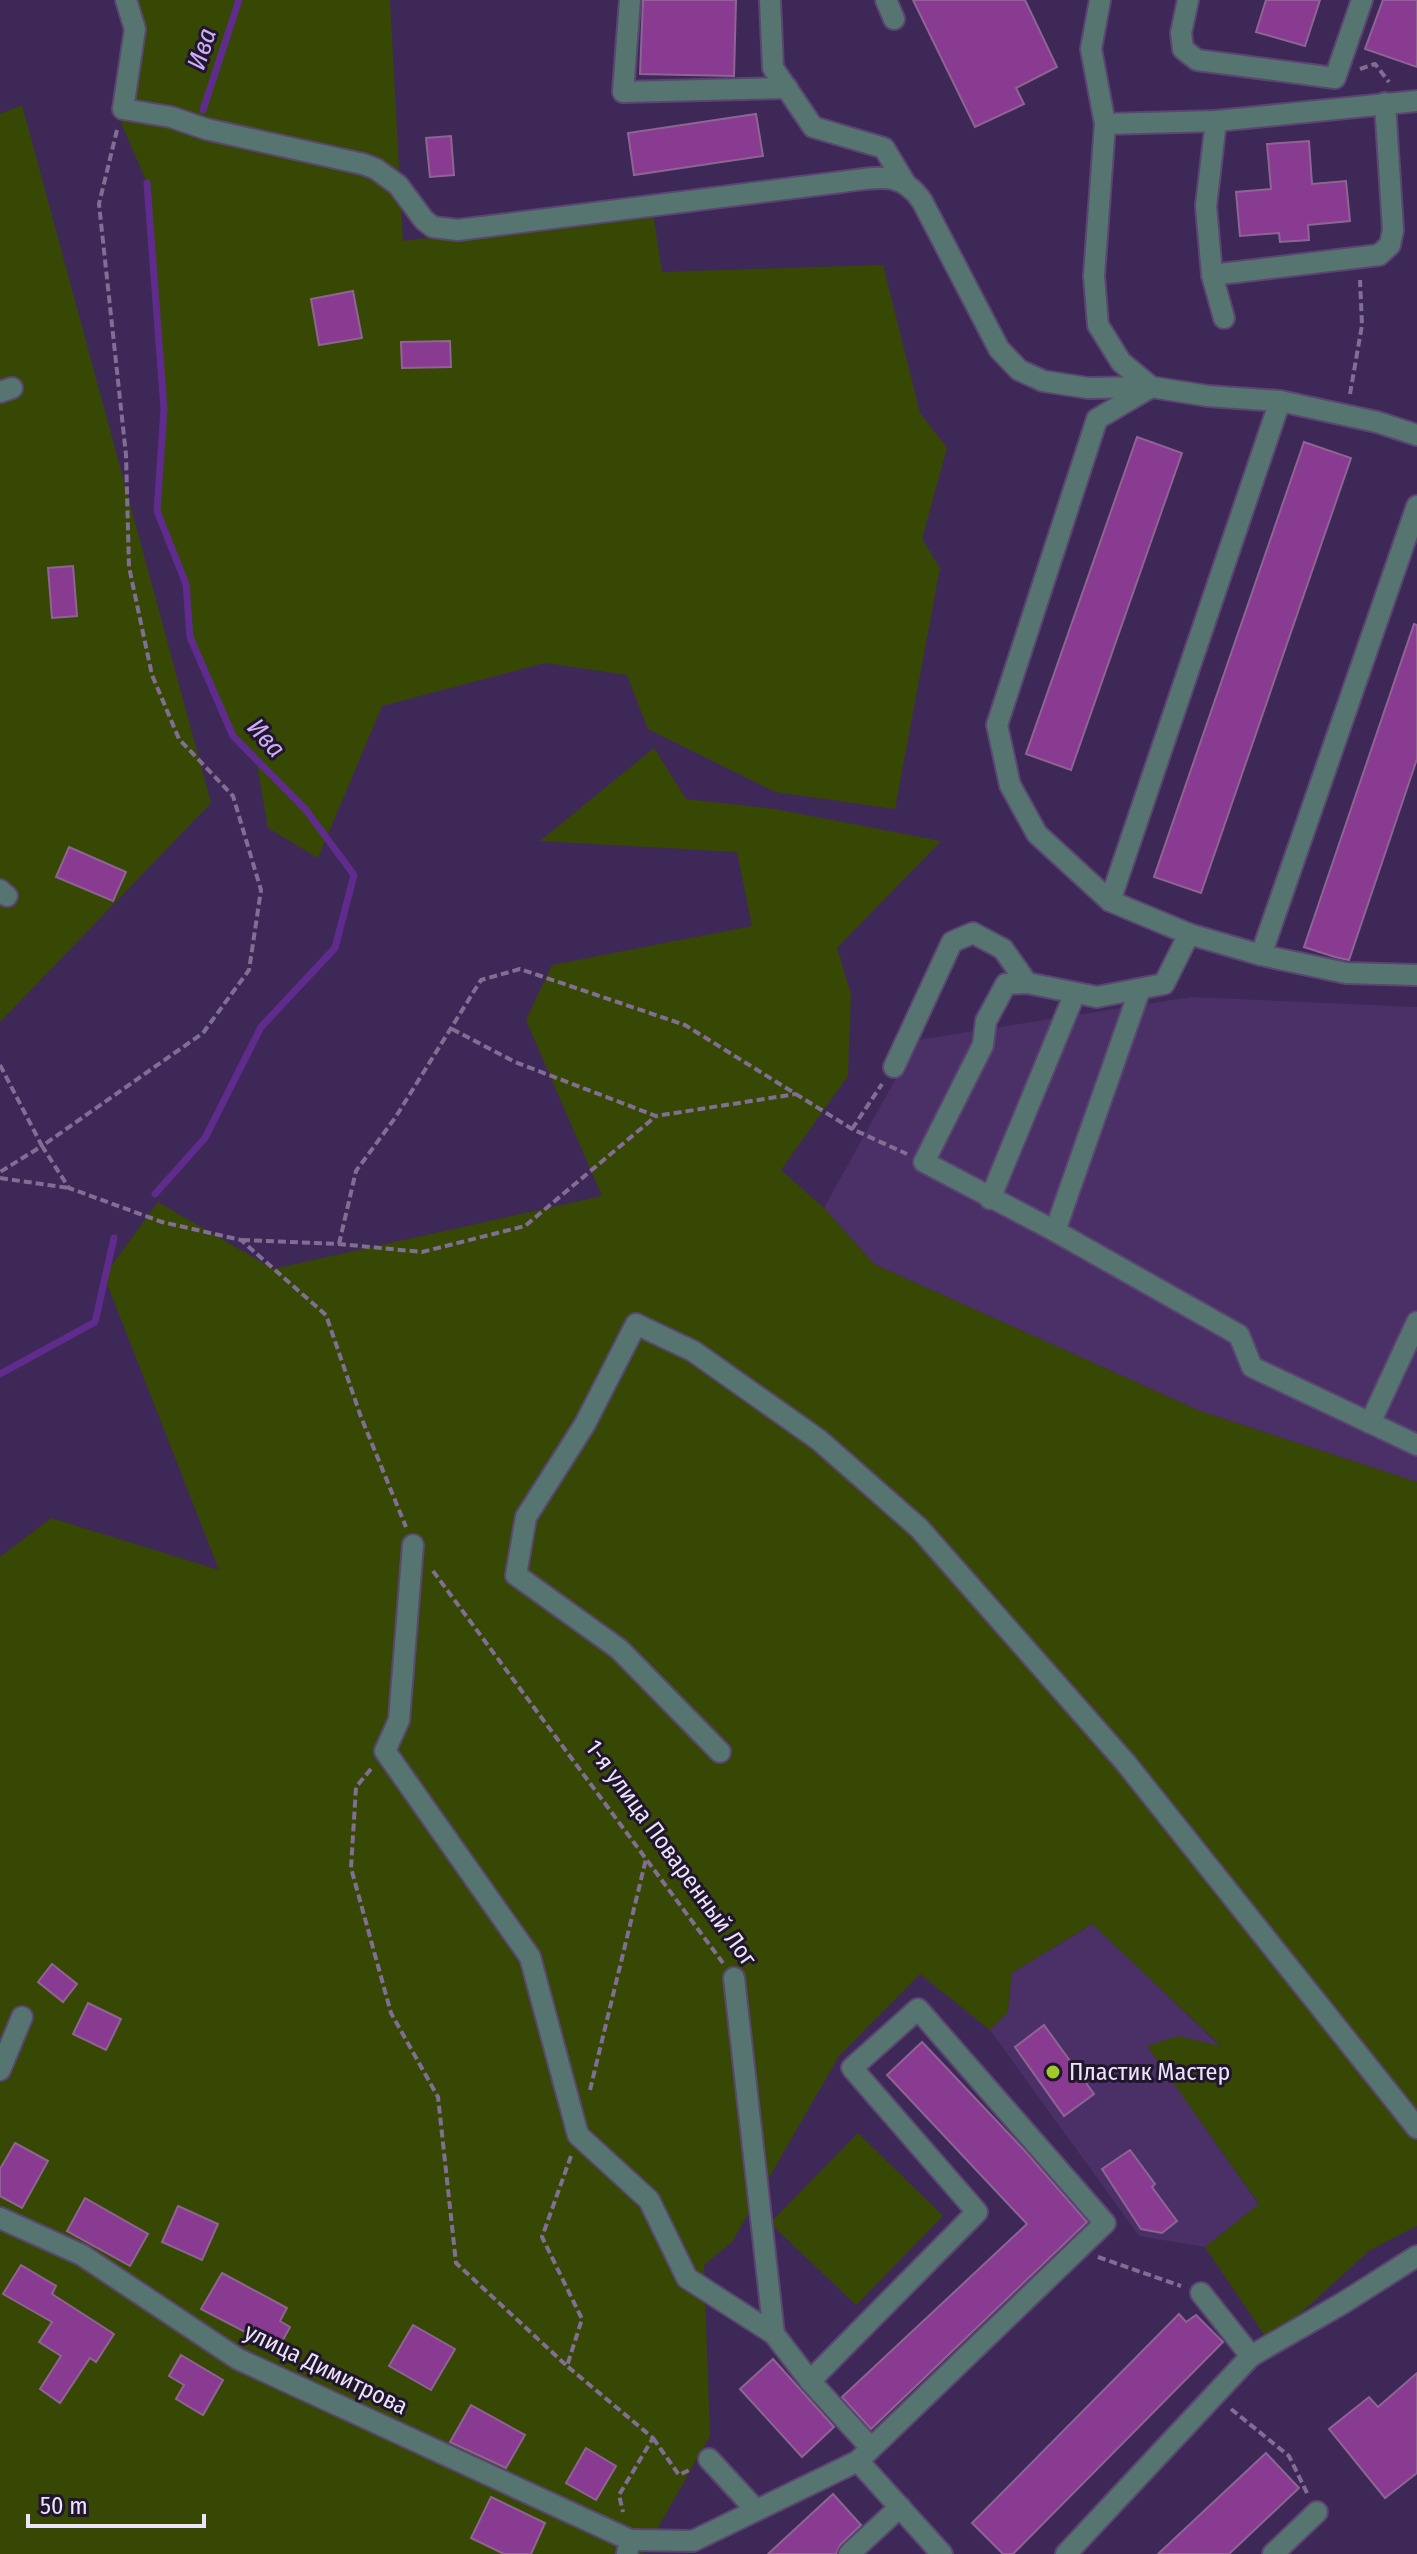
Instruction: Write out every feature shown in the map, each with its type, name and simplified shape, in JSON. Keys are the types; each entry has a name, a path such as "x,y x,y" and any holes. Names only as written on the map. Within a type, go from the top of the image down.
{"street":[{"path":"126,0 135,29 123,109 171,117 206,129 376,169 398,185 424,220 433,227 458,230 881,178 905,183"},
{"path":"630,0 623,92 787,88"},
{"path":"770,0 773,68 813,127 884,148 905,183 922,201 999,349 1019,370 1043,381 1088,388 1151,387 1208,396 1280,401 1377,422 1417,435"},
{"path":"886,0 894,19"},
{"path":"1100,0 1091,49 1105,124 1094,276 1098,325 1121,362 1151,387"},
{"path":"1188,0 1181,33 1183,49 1197,60 1335,78 1362,0"},
{"path":"1105,124 1216,121 1388,93 1417,101"},
{"path":"1212,275 1379,255 1390,245 1393,230 1388,93"},
{"path":"1216,121 1206,206 1212,275 1224,318"},
{"path":"1151,387 1097,419 997,725 1010,785 1037,834 1110,901 1189,934 1261,955 1346,973 1417,975"},
{"path":"1110,901 1280,401"},
{"path":"1377,422 1417,421"},
{"path":"1261,955 1417,506"},
{"path":"894,1067 952,942 973,933 1003,949 1027,983"},
{"path":"1189,934 1164,984 1097,997 1027,983 1006,984 986,1021 983,1045 924,1162 1055,1231 1239,1335 1252,1367 1417,1445"},
{"path":"1055,1231 1140,989"},
{"path":"990,1199 1075,993"},
{"path":"1370,1423 1417,1322"},
{"path":"720,1752 619,1649 516,1575 526,1517 585,1424 636,1324 693,1351 819,1440 919,1528 1125,1762 1417,2128"},
{"path":"413,1545 399,1720 385,1751 530,1957 578,2135 649,2200 687,2278 774,2334 900,2507 942,2554"},
{"name":"1-я улица Поваренный Лог","path":"734,1978 774,2334"},
{"path":"628,2547 693,2541 864,2454 1105,2223 918,2009 852,2068 977,2212 810,2381"},
{"path":"0,2070 22,2017"},
{"name":"улица Димитрова","path":"0,2218 82,2255 238,2359 628,2547"},
{"path":"1066,2554 1251,2356 1417,2256"},
{"path":"1201,2293 1251,2356"},
{"path":"709,2459 756,2510"},
{"path":"849,2554 900,2507"},
{"path":"1273,2554 1317,2512"}],"path":[{"path":"1335,78 1375,64 1388,93"},
{"path":"0,1175 203,1033 249,970 261,890 233,796 179,739 152,675 129,567 126,455 99,204 123,109"},
{"path":"1350,416 1350,384 1362,325 1360,258"},
{"path":"339,1244 356,1171 395,1118 481,980 520,969 685,1025 852,1129 924,1162"},
{"path":"452,1029 515,1062 656,1116 796,1094"},
{"path":"0,1065 42,1146 69,1188"},
{"path":"852,1129 894,1067"},
{"path":"0,1175 69,1188 162,1222 241,1240 339,1244 422,1252 525,1226 656,1116"},
{"name":"1-я улица Поваренный Лог","path":"241,1240 326,1315 361,1417 413,1545 734,1978"},
{"path":"385,1751 356,1787 351,1868 391,2013 438,2097 456,2263 567,2366 653,2438 679,2475 709,2459"},
{"path":"590,2089 646,1859"},
{"path":"567,2366 582,2319 542,2237 578,2135"},
{"path":"1077,2249 1201,2293"},
{"path":"1214,2395 1289,2456 1317,2512"},
{"path":"628,2547 619,2495 653,2438"}],"shaded area":[{"path":"1191,997 1417,1007 1417,1482 1200,1411 874,1264 824,1208 917,1040"},
{"path":"1093,1924 1222,2048 1148,2046 1259,2205 1205,2247 1139,2236 990,2030 1008,2012 1012,1973"}],"green space":[{"path":"131,0 390,0 403,241 653,213 662,272 883,265 920,413 947,448 922,539 940,568 895,809 775,792 648,729 627,675 545,663 382,706 318,858 268,828 256,759 233,736 190,637 186,584 157,511 164,409 147,183 113,104"},
{"path":"22,105 211,803 0,1022 0,114"},
{"path":"654,748 686,799 775,809 941,841 837,948 851,994 848,1076 781,1170 824,1208 874,1264 1200,1411 1417,1482 1417,2226 1370,2250 1269,2342 1205,2247 1259,2204 1147,2046 1178,2036 1221,2046 1092,1924 1012,1973 1008,2012 990,2030 920,1974 839,2056 732,2242 704,2265 710,2436 643,2554 0,2554 0,1557 51,1518 219,1570 104,1276 158,1202 273,1269 602,1196 526,1020 552,965 752,926 737,852 540,841"},
{"path":"858,2133 943,2216 856,2305 770,2223"}],"building":[{"path":"643,0 736,0 734,76 640,74"},
{"path":"913,0 1025,0 1057,67 1016,88 1024,104 975,127"},
{"path":"1266,0 1320,0 1305,46 1256,32"},
{"path":"1383,0 1417,0 1417,67 1365,49"},
{"path":"756,114 763,156 634,175 628,133"},
{"path":"451,136 454,175 430,177 426,138"},
{"path":"1309,141 1312,184 1346,181 1350,221 1308,225 1309,240 1280,242 1279,233 1240,236 1236,192 1271,189 1267,144"},
{"path":"353,291 362,338 319,345 311,299"},
{"path":"450,341 451,367 402,368 401,342"},
{"path":"1137,437 1182,453 1071,770 1026,754"},
{"path":"1304,442 1351,458 1201,893 1154,877"},
{"path":"73,566 77,616 52,618 48,568"},
{"path":"1414,624 1417,625 1417,759 1349,960 1335,957 1304,947"},
{"path":"69,847 126,872 113,901 56,877"},
{"path":"52,1964 77,1984 63,2002 38,1982"},
{"path":"88,2003 121,2019 106,2050 73,2034"},
{"path":"1044,2025 1094,2094 1064,2116 1015,2047"},
{"path":"922,2042 1087,2222 871,2429 842,2397 1027,2224 887,2075"},
{"path":"15,2143 48,2161 22,2208 0,2196 0,2169"},
{"path":"1130,2150 1177,2221 1162,2233 1141,2229 1102,2169"},
{"path":"85,2198 148,2234 130,2266 67,2231"},
{"path":"178,2206 218,2224 202,2260 162,2242"},
{"path":"21,2265 56,2286 52,2294 114,2334 96,2362 90,2358 60,2403 40,2389 61,2356 39,2342 52,2322 3,2294"},
{"path":"222,2273 287,2308 280,2321 290,2327 278,2349 201,2309"},
{"path":"1179,2314 1186,2322 1196,2315 1223,2342 1013,2554 1003,2554 972,2523"},
{"path":"413,2325 455,2349 431,2390 389,2366"},
{"path":"181,2355 223,2380 203,2415 176,2399 184,2385 169,2376"},
{"path":"773,2359 834,2427 802,2457 740,2389"},
{"path":"1417,2373 1417,2473 1385,2498 1329,2429 1369,2397 1378,2407"},
{"path":"471,2405 525,2435 506,2468 450,2442"},
{"path":"586,2448 616,2466 596,2500 566,2483"},
{"path":"1266,2453 1299,2488 1229,2554 1158,2554"},
{"path":"833,2494 861,2525 840,2545 836,2554 768,2554"},
{"path":"491,2497 545,2523 531,2554 504,2554 471,2538"}],"waterway":[{"name":"Ива","path":"203,110 239,0"},
{"name":"Ива","path":"147,183 164,409 157,511 186,584 190,637 233,736 306,810 354,875 335,948 261,1027 205,1138 155,1194"},
{"name":"Ива","path":"0,1374 95,1322 114,1238"}],"place":[{"name":"Пластик Мастер","path":"1053,2072"}]}
